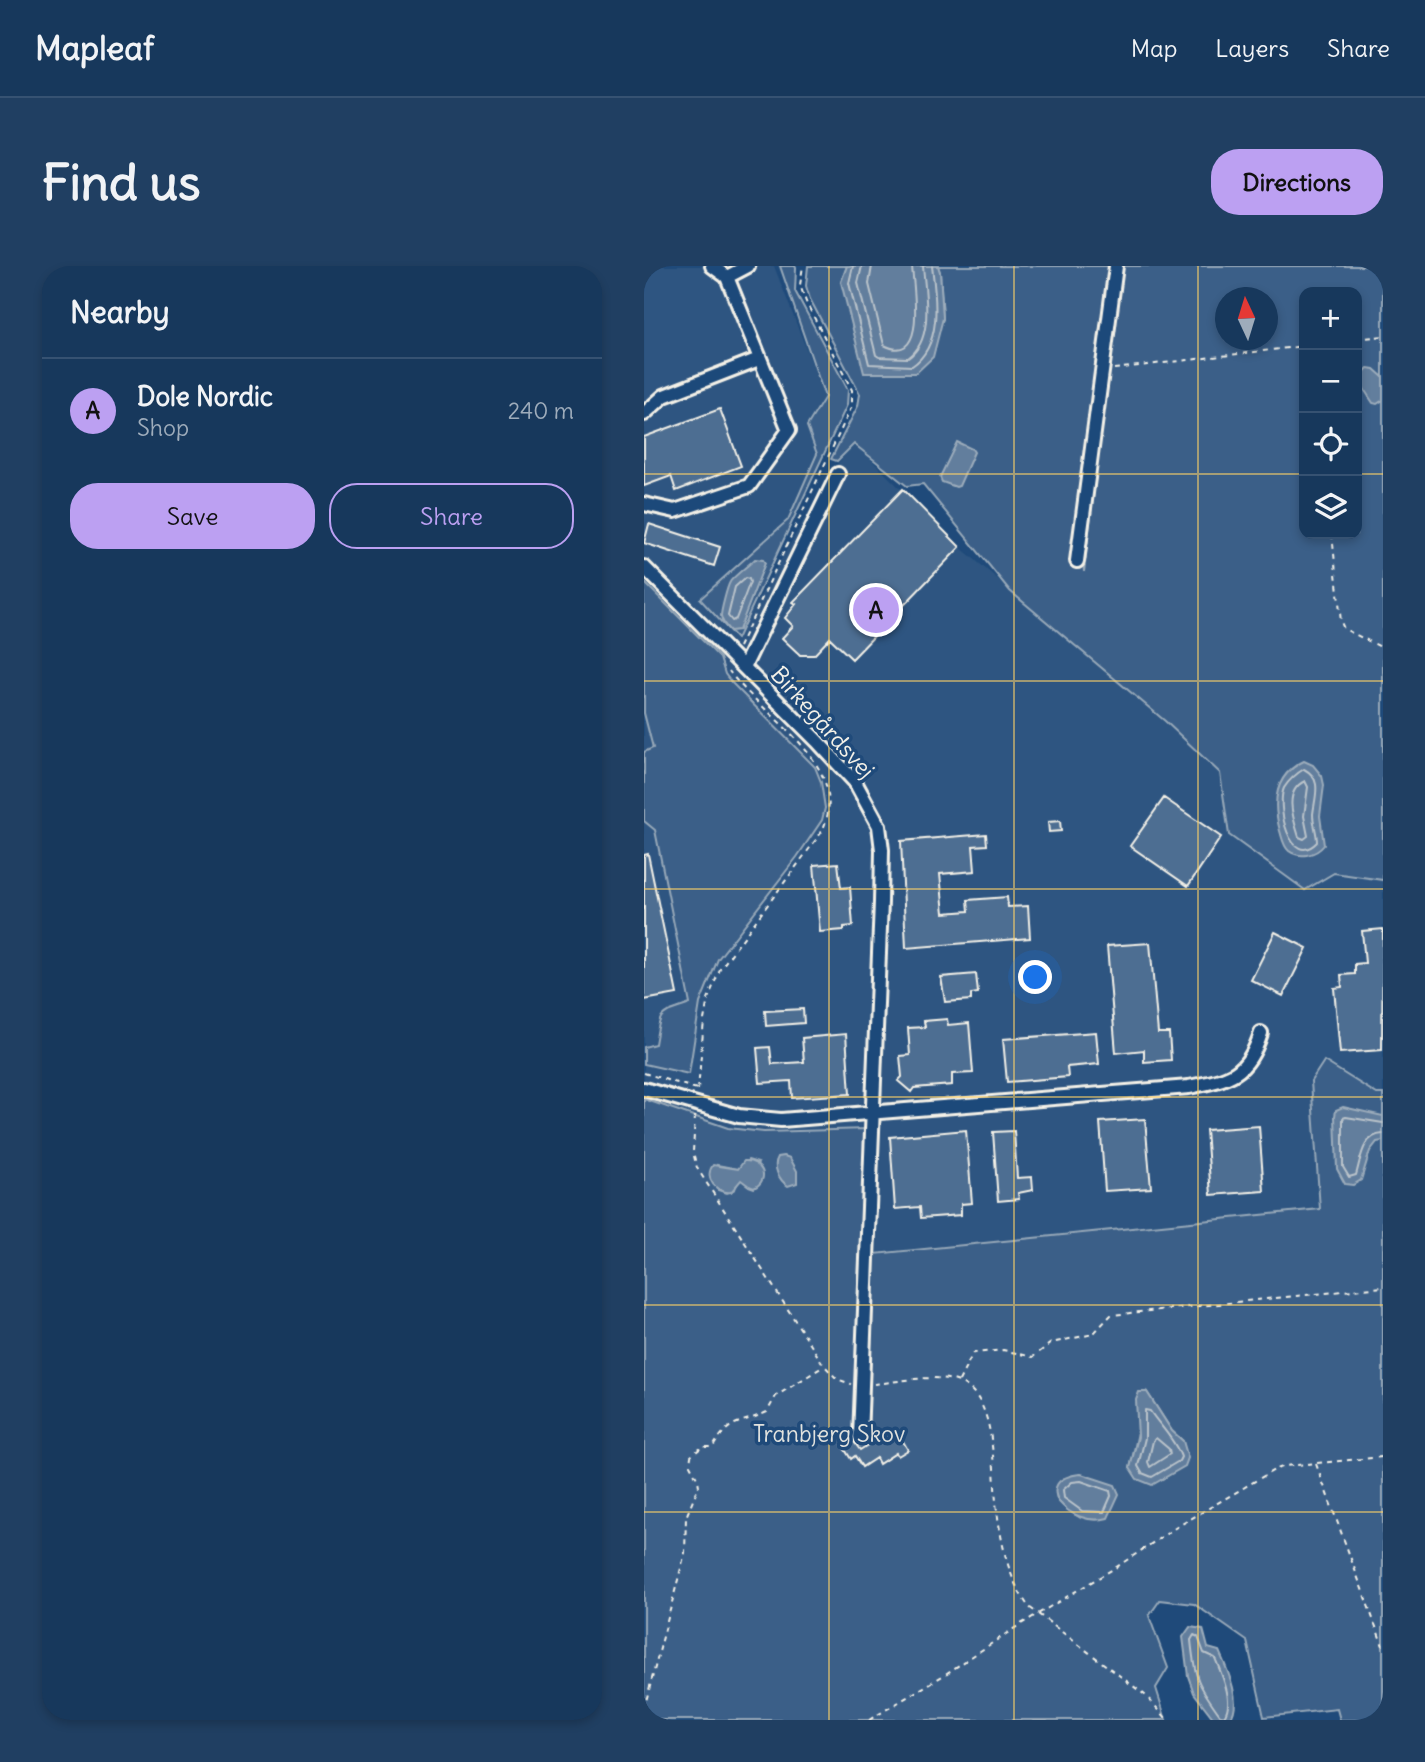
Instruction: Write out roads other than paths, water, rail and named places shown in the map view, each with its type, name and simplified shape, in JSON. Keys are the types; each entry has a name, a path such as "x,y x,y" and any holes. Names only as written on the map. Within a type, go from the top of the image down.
{"street":[{"path":"644,504 675,512 749,486 789,430 727,277 712,266"},
{"path":"727,277 748,266"},
{"path":"1077,561 1116,266"},
{"path":"644,414 664,396 759,359"},
{"path":"744,667 838,474"},
{"name":"Birkegårdsvej","path":"644,567 855,782 879,826 882,850 881,902 860,1437"},
{"path":"644,1089 719,1111 760,1119 873,1114 1210,1083 1243,1068 1254,1055 1261,1033"}],"water":[{"path":"847,266 938,266 943,318 933,357 916,373 864,373 841,282"},
{"path":"1368,368 1374,369 1383,377 1383,400 1377,404 1373,403 1362,386 1364,372"},
{"path":"957,442 974,452 959,486 956,487 942,482 940,477"},
{"path":"755,559 765,563 739,630 730,631 721,616 727,589 731,580"},
{"path":"1304,761 1313,765 1322,776 1324,785 1320,816 1324,845 1308,855 1293,853 1284,844 1276,810 1281,782 1286,774"},
{"path":"1343,1107 1383,1116 1383,1141 1377,1142 1370,1151 1361,1180 1353,1185 1345,1184 1337,1169 1335,1116 1336,1110"},
{"path":"778,1157 790,1158 797,1171 797,1183 788,1186 779,1177 776,1169"},
{"path":"744,1161 756,1164 762,1171 762,1180 754,1188 741,1180 731,1192 726,1192 713,1184 710,1170 713,1165 738,1169"},
{"path":"1139,1392 1147,1392 1172,1431 1183,1441 1188,1458 1185,1466 1152,1485 1137,1479 1130,1468 1138,1437 1136,1400"},
{"path":"1081,1474 1115,1485 1119,1494 1108,1518 1079,1516 1060,1502 1056,1493 1057,1485 1065,1478"},
{"path":"1190,1627 1203,1629 1208,1648 1219,1651 1234,1695 1234,1712 1230,1719 1214,1719 1194,1693 1188,1676 1183,1637"}],"place":[{"name":"Dole Nordic","path":"876,610"}],"park label":[{"name":"Tranbjerg Skov","path":"829,1433"}]}
